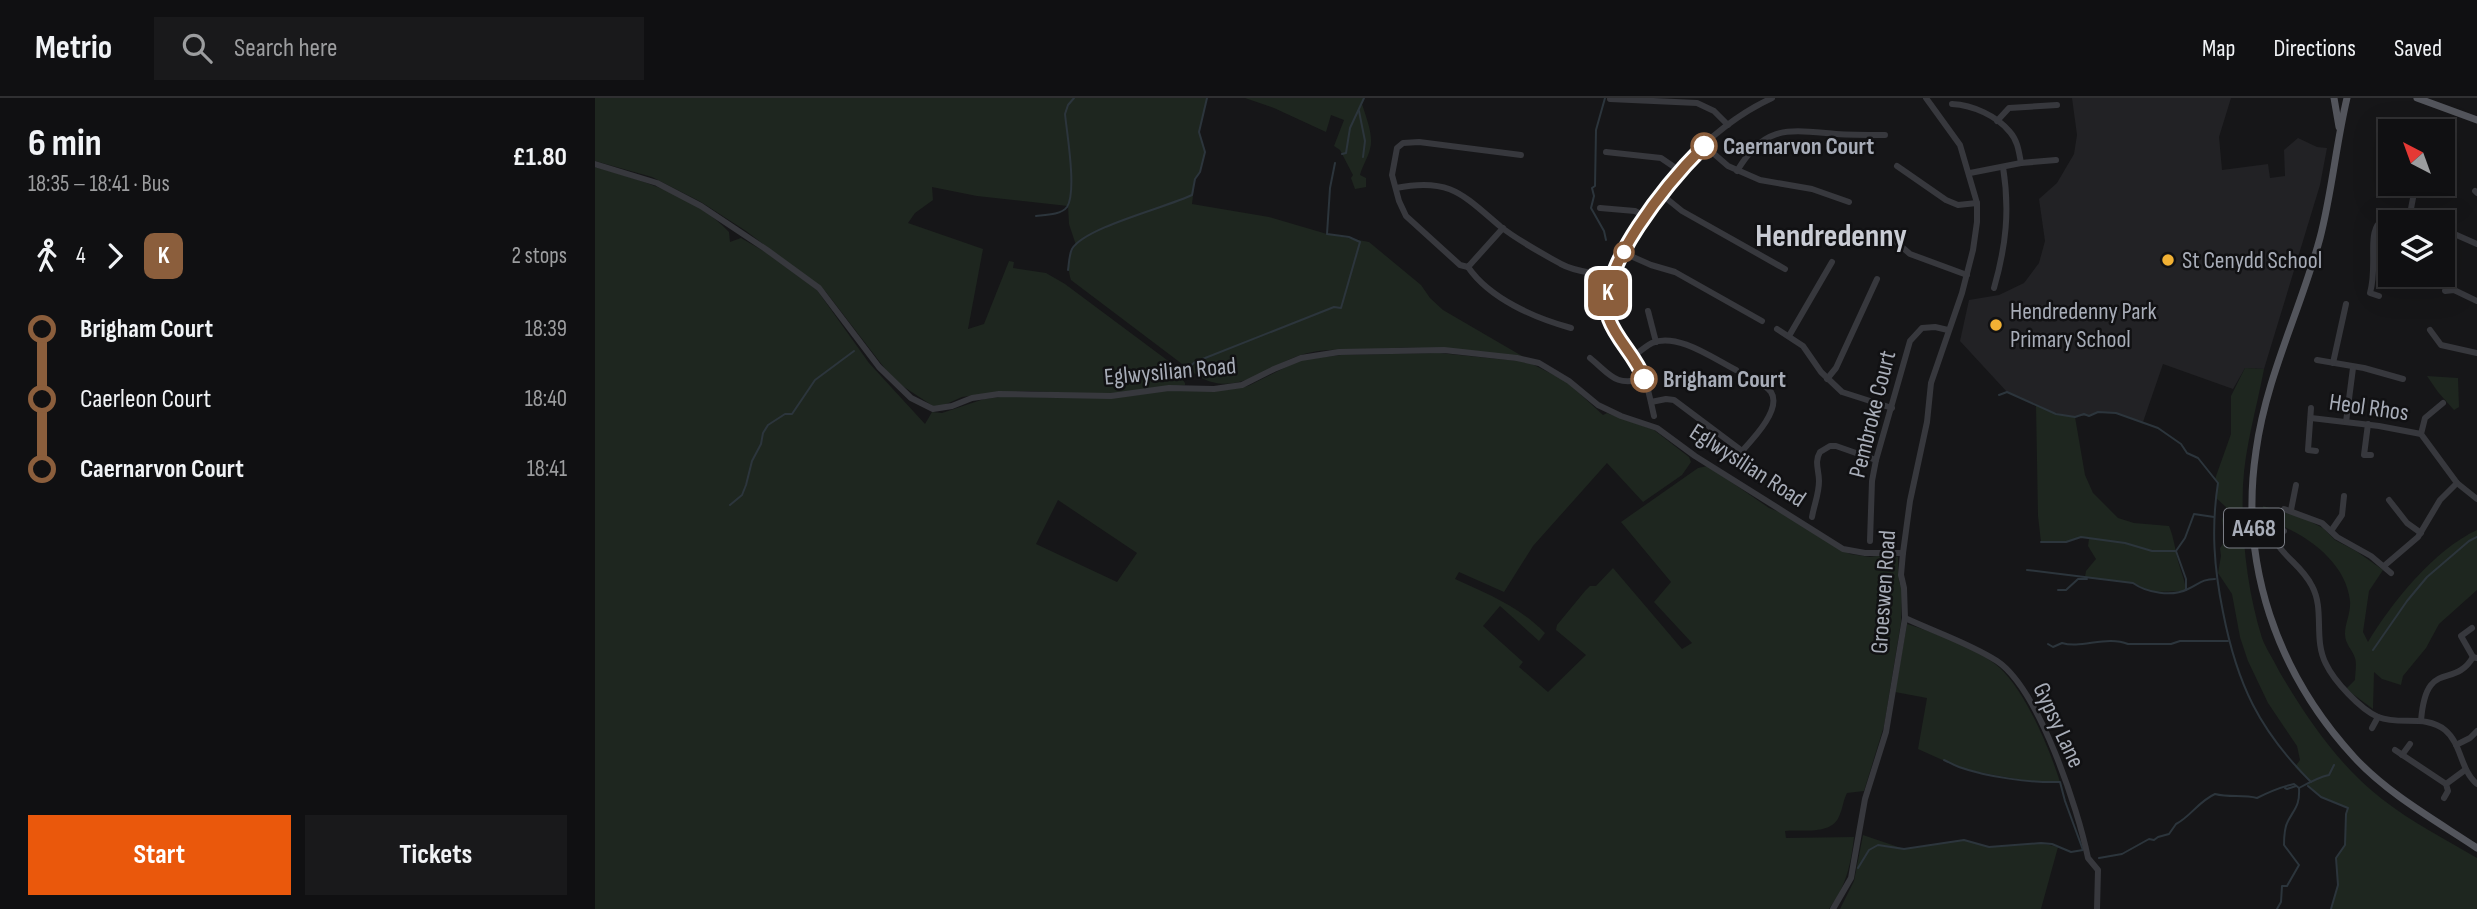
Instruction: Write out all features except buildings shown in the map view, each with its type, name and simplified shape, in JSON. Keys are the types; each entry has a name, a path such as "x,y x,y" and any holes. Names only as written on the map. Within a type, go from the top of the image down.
{"main road":[{"name":"A468","path":"2334,98 2340,131"},
{"name":"A468","path":"2347,98 2332,187 2320,238 2268,398 2256,451 2252,509 2260,588 2272,628 2296,678 2320,716 2355,758 2396,794 2477,848"},
{"path":"2417,98 2477,120"}],"street":[{"path":"1654,415 1634,356 1617,334 1609,318 1608,296 1613,278 1645,216 1680,172 1728,125 1772,98"},
{"name":"Groeswen Road","path":"1833,909 1851,878 1865,799 1886,732 1905,618 1901,575 1903,553 1910,501 1927,422 1931,383 1973,250 1977,202 1970,173 1960,145 1926,98"},
{"path":"1609,99 1697,103 1714,111 1728,125"},
{"path":"1952,104 1969,105 1997,121 2011,133 2018,146 2021,163"},
{"path":"1997,121 2009,108 2057,105"},
{"path":"1737,171 1755,146 1781,131 1885,135"},
{"path":"1521,155 1419,142 1403,143 1397,148 1392,175 1406,216 1460,265 1468,267 1484,285 1511,303 1548,322 1571,328"},
{"path":"1705,146 1737,171 1767,182 1812,189 1849,202"},
{"path":"1606,152 1661,158 1680,172"},
{"path":"1970,173 2021,163 2056,160"},
{"name":"Eglwysilian Road","path":"595,164 657,183 709,212 767,250 819,288 879,367 911,398 933,409 999,394 1111,396 1170,388 1214,389 1242,385 1301,358 1339,352 1444,350 1517,358 1539,363 1560,374 1598,405 1657,428 1695,456 1843,549 1865,553 1903,553"},
{"path":"1897,166 1958,205 1977,202"},
{"path":"1994,288 2003,256 2008,211 2003,167"},
{"path":"1396,188 1427,184 1446,187 1468,198 1503,228 1567,267 1613,278"},
{"path":"1661,194 1682,211 1785,269"},
{"path":"1600,208 1635,211 1645,216"},
{"path":"2378,223 2373,237 2375,266 2370,293 2379,296"},
{"path":"1468,267 1503,228"},
{"path":"1886,233 1910,254 1966,275"},
{"path":"2455,234 2477,244"},
{"path":"1624,253 1675,272 1762,321"},
{"path":"1789,336 1832,262"},
{"path":"1827,379 1836,368 1877,279"},
{"path":"2445,291 2454,290 2477,301"},
{"path":"2333,363 2346,304"},
{"path":"1648,311 1655,342"},
{"name":"Pembroke Court","path":"1870,541 1872,481 1876,460 1913,335 1929,327 1948,330"},
{"path":"1777,329 1803,346 1827,379 1851,396 1892,408"},
{"path":"2430,330 2441,345 2477,353"},
{"path":"1634,356 1655,342 1668,339 1679,341 1736,370"},
{"path":"1590,358 1618,381 1644,379"},
{"path":"2317,360 2403,379"},
{"path":"2346,422 2353,368"},
{"path":"2393,376 2399,368"},
{"path":"1742,451 1762,427 1774,405 1769,390 1747,377"},
{"path":"1651,402 1666,398 1674,400 1742,451 1759,480"},
{"path":"2433,400 2441,405 2425,418 2421,434 2457,483 2477,499"},
{"name":"Heol Rhos","path":"2308,450 2311,408"},
{"name":"Heol Rhos","path":"2311,418 2368,424 2421,434"},
{"path":"2364,455 2368,424"},
{"path":"1812,517 1818,494 1817,462 1820,452 1830,446 1836,446 1876,460"},
{"path":"2384,566 2421,533 2440,500 2457,483"},
{"path":"2296,485 2288,509 2322,523 2342,541 2354,545 2391,573"},
{"path":"2331,531 2342,515 2344,500 2333,502"},
{"path":"2394,502 2407,523 2421,533"},
{"path":"2284,531 2271,530 2274,542 2302,570 2315,591 2321,651 2330,673 2343,689 2378,717 2431,722 2448,732 2456,745 2465,771 2477,784"},
{"name":"Gypsy Lane","path":"1905,618 1999,662 2025,691 2052,745 2088,858 2098,870 2097,909"},
{"path":"2421,721 2424,696 2430,686 2439,678 2462,669 2475,658 2457,638 2472,628"},
{"path":"2372,728 2378,717"},
{"path":"2456,745 2477,731"},
{"path":"2410,744 2399,752 2447,784 2448,791 2444,798"},
{"path":"2447,784 2465,771"}],"shaded area":[{"path":"595,98 1207,98 1199,132 1205,152 1200,172 1195,179 1192,204 1269,217 1327,234 1369,242 1421,285 1443,310 1522,356 1415,348 1325,350 1294,358 1240,382 1213,382 1198,376 1071,280 1069,262 1076,245 1069,224 1068,206 977,196 932,187 933,200 915,213 908,223 983,249 968,329 984,324 1009,261 1014,262 1013,268 1046,273 1065,284 1171,363 1185,383 1110,395 1030,391 992,393 962,397 942,406 933,406 901,385 886,370 826,292 746,231 701,202 652,177 595,161"},
{"path":"1245,98 1364,98 1362,104 1371,138 1360,175 1366,178 1366,187 1355,189 1351,178 1353,175 1340,150 1334,146 1344,120 1331,115 1326,132"},
{"name":"St Cenydd School","path":"2072,98 2231,98 2219,137 2222,170 2268,164 2270,178 2285,176 2284,150 2298,138 2317,147 2327,148 2320,185 2264,369 2245,368 2233,389 2163,364 2143,422 2116,413 2066,416 2007,392 1960,341 1969,300 1999,295 2024,283 2039,263 2045,241 2039,199 2057,183 2074,154 2077,135"},
{"path":"595,167 649,184 701,208 729,232 730,242 741,238 767,253 817,290 869,363 925,424 932,412 942,413 984,399 1008,396 1071,398 1176,390 1226,390 1248,386 1300,360 1341,355 1439,353 1528,362 1566,381 1603,415 1607,413 1654,430 1689,457 1691,462 1682,475 1643,502 1607,463 1533,546 1504,592 1459,572 1455,579 1514,608 1545,633 1539,641 1500,606 1483,626 1523,662 1519,667 1548,692 1586,655 1556,630 1557,625 1585,591 1590,586 1596,586 1613,568 1682,649 1692,643 1654,602 1671,582 1621,522 1698,468 1708,466 1769,508 1785,514 1850,554 1870,557 1888,554 1898,557 1899,582 1902,588 1901,622 1884,726 1864,791 1847,793 1840,814 1831,826 1817,830 1785,831 1786,838 1854,837 1847,875 1829,909 595,909","holes":["1058,500 1137,553 1117,582 1036,544"]},
{"path":"2245,368 2264,369 2246,456 2243,504 2249,582 2264,642 2300,706 2352,772 2366,786 2416,823 2477,858 2477,909 2331,909 2338,885 2336,858 2345,844 2348,808 2321,797 2295,767 2300,760 2297,746 2268,703 2248,661 2240,637 2232,594 2218,573 2220,548 2225,541 2222,520 2226,507 2216,498 2218,483 2215,479 2231,434 2231,396"},
{"path":"2427,376 2458,378 2459,407 2454,410"},
{"path":"2036,405 2056,414 2075,417 2085,475 2093,493 2118,518 2134,523 2169,526 2186,591 2151,592 2133,583 2085,577 2086,571 2096,559 2088,546 2089,539 2081,537 2066,542 2041,542"},
{"path":"2263,506 2303,518 2323,528 2335,540 2383,570 2369,591 2363,632 2368,642 2415,578 2445,550 2477,530 2477,590 2439,624 2426,648 2403,676 2401,685 2382,679 2374,672 2373,709 2346,689 2355,680 2356,663 2345,638 2350,601 2340,572 2331,560 2307,539 2265,520"},
{"path":"1907,624 1969,648 2000,668 2028,706 2060,782 2027,781 1978,772 1958,767 1918,749 1927,698 1895,692"},
{"path":"1863,835 1904,849 1964,840 1989,847 2040,843 2058,847 2041,909 1840,909 1854,881"}],"waterway":[{"path":"1036,216 1061,212 1070,200 1071,162 1065,114 1074,98"},
{"path":"1068,270 1072,249 1093,233 1192,195 1205,152 1199,132 1207,98"},
{"path":"1342,154 1346,153 1350,128 1364,98"},
{"path":"1605,98 1596,130 1595,186 1592,188 1594,196 1591,208 1606,240"},
{"path":"1359,111 1365,141 1363,157"},
{"path":"1188,368 1195,362 1334,307 1341,308 1360,242 1349,237 1327,234 1330,188 1335,163"},
{"path":"730,505 742,495 752,461 768,425 785,414 792,414 815,380 854,351"},
{"path":"1999,395 2007,392 2056,414 2075,417 2098,412 2116,413 2158,428 2181,444 2187,453 2198,458 2218,483 2214,532 2217,580 2235,662 2264,724 2277,744 2311,782"},
{"path":"2186,590 2186,579 2176,551 2185,538 2194,514 2214,517"},
{"path":"2041,542 2066,542 2081,537 2125,543 2152,551 2176,551"},
{"path":"2373,650 2427,577 2477,537"},
{"path":"2027,570 2133,583 2152,591 2167,593 2182,591 2215,579"},
{"path":"2058,590 2066,590 2078,579 2087,579"},
{"path":"2048,644 2053,647 2062,643 2111,641 2128,644 2228,641"},
{"path":"1858,868 1869,850 1878,845 1904,849 1964,840 1989,847 2041,843 2052,844 2071,852 2083,850 2060,782 1996,776 1970,771 1944,760"},
{"path":"2277,909 2281,902 2282,886 2287,886 2299,865 2284,845 2286,827 2298,802 2299,788 2329,775 2334,765"},
{"path":"2099,858 2122,854 2149,839 2154,840 2169,834 2176,824 2215,794 2257,798 2289,785 2294,784 2299,788"},
{"path":"2285,788 2296,786"},
{"path":"2308,786 2321,797 2348,808 2345,845 2336,858 2338,885 2331,909"}],"bus line":[{"name":"K","path":"1644,379 1638,362 1617,334 1609,318 1607,307 1610,286 1630,240 1645,216 1704,146"}],"place":[{"name":"Caernarvon Court","path":"1704,146"},
{"name":"St Cenydd School","path":"2168,260"},
{"name":"Hendredenny Park Primary School","path":"1996,325"},
{"name":"Brigham Court","path":"1644,379"}],"district":[{"name":"Hendredenny","path":"1831,235"}]}
